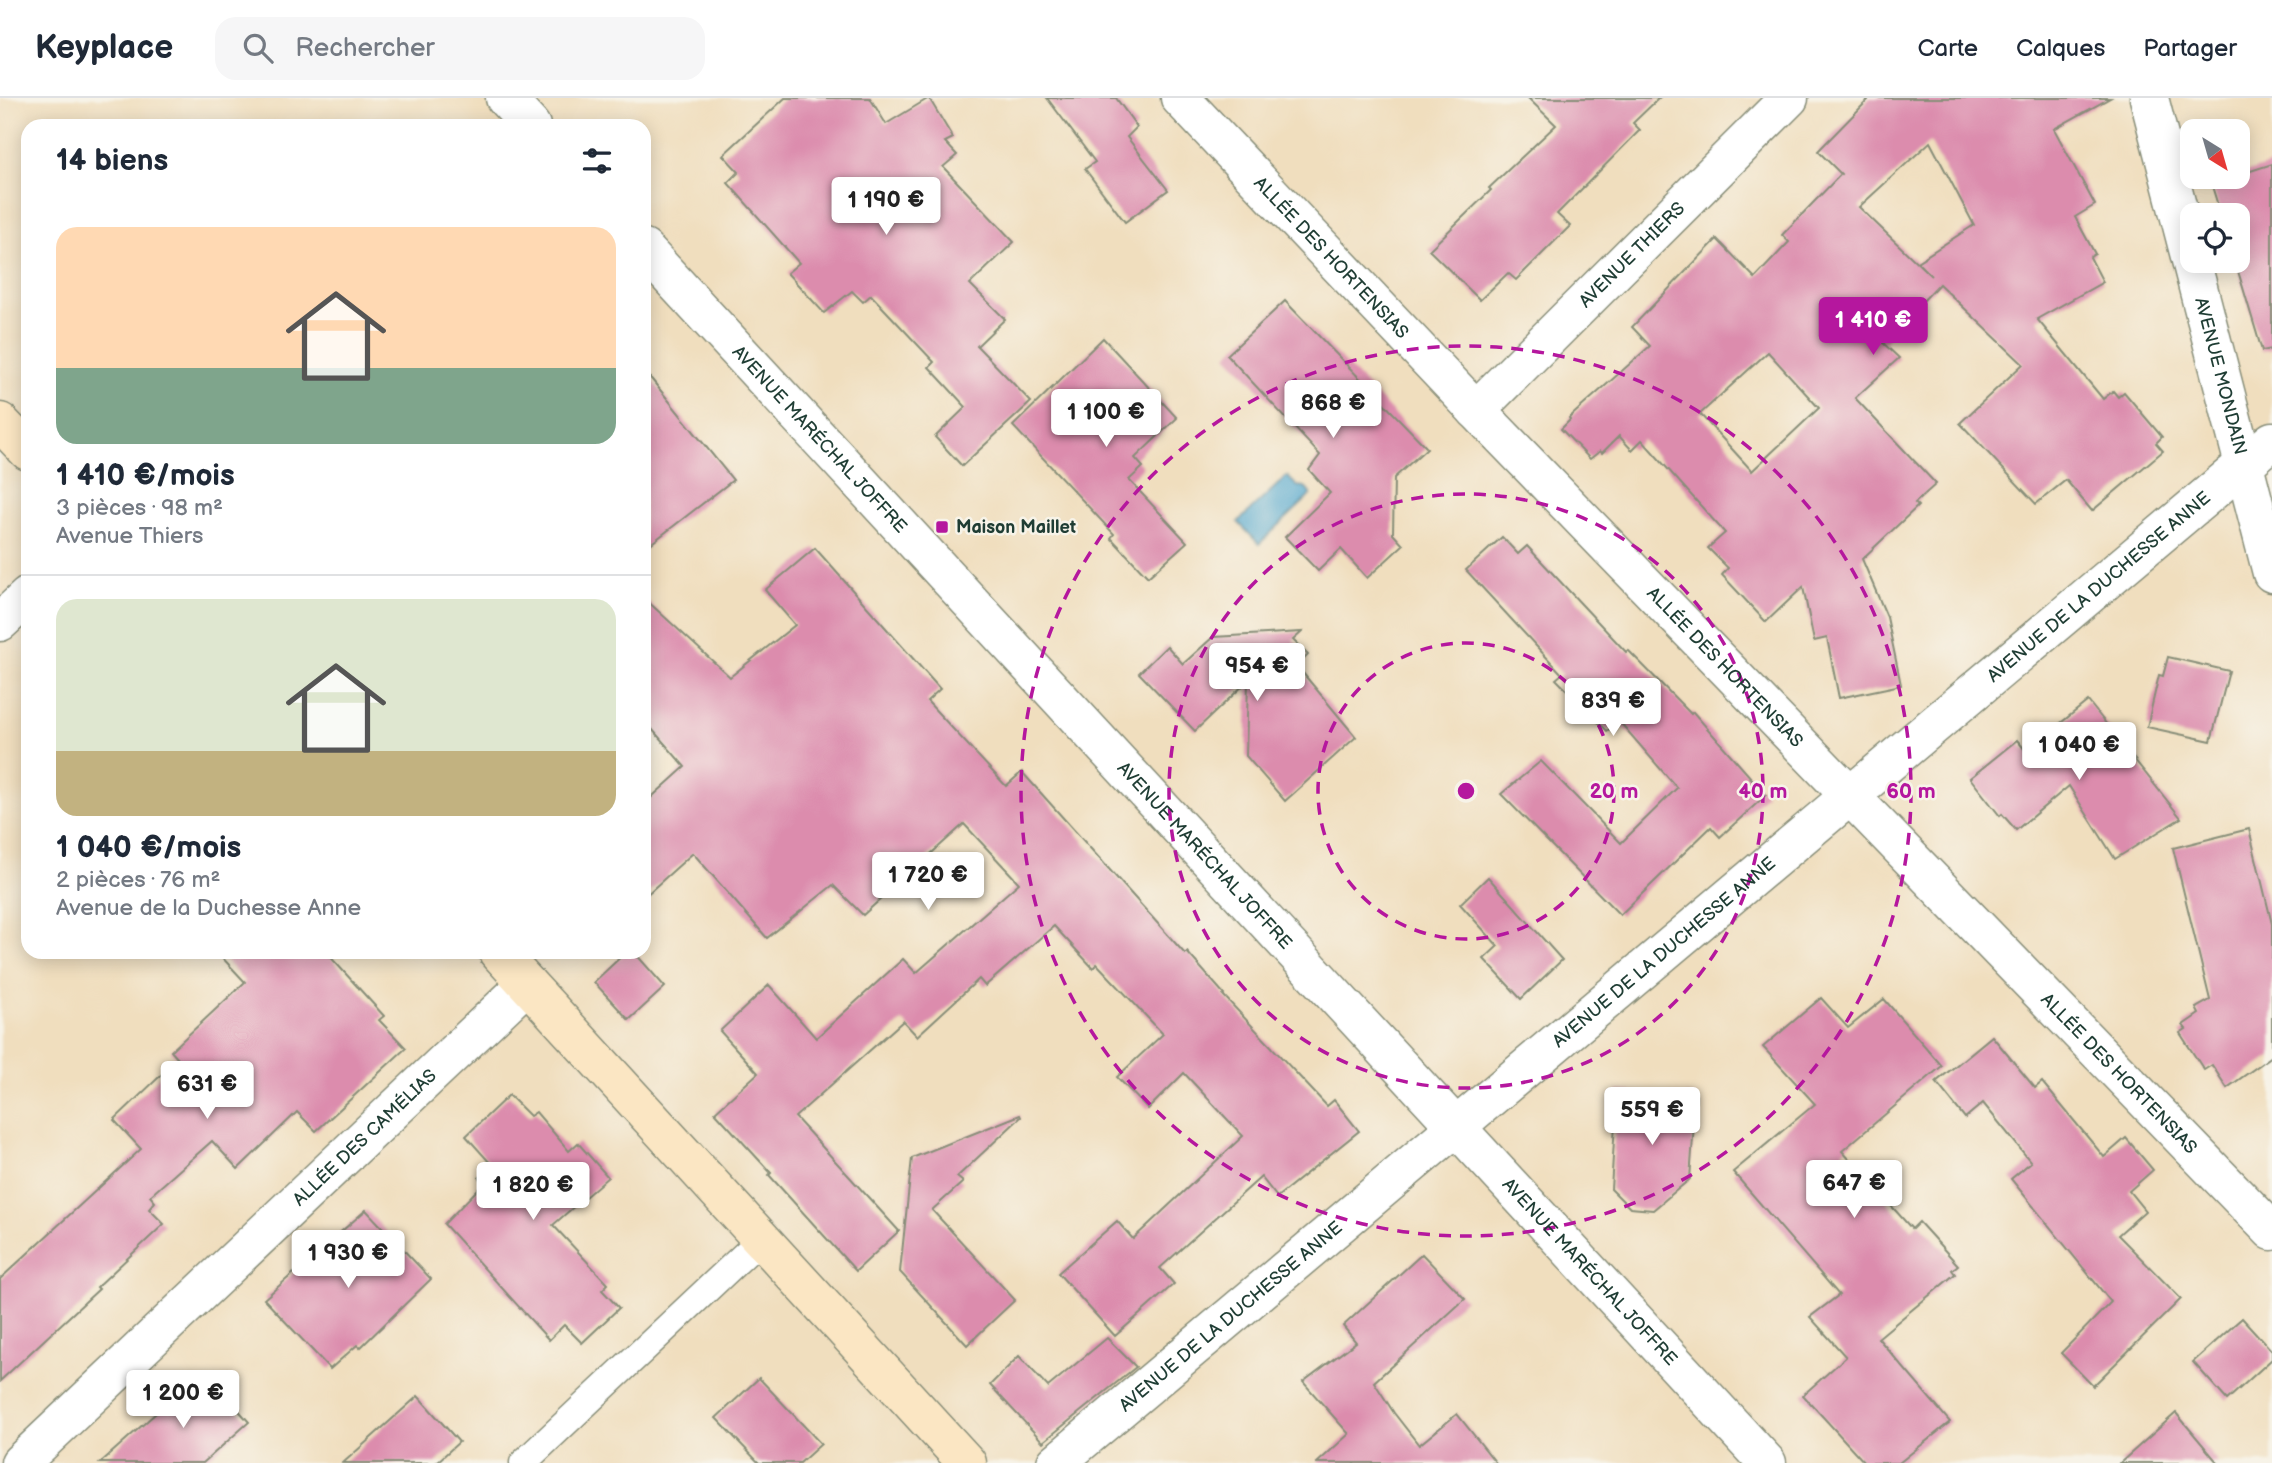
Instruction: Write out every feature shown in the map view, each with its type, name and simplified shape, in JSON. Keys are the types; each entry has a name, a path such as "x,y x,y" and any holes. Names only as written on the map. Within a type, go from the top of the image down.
{"street":[{"path":"505,98 524,119"},
{"name":"ALLÉE DES HORTENSIAS","path":"1180,98 1476,410 2272,1231"},
{"name":"AVENUE THIERS","path":"1476,410 1789,98"},
{"name":"AVENUE MONDAIN","path":"2149,98 2272,573"},
{"name":"AVENUE MARÉCHAL JOFFRE","path":"651,257 1767,1463"},
{"path":"0,422 21,444"},
{"name":"AVENUE DE LA DUCHESSE ANNE","path":"1055,1463 2272,441"},
{"path":"0,622 21,602"},
{"path":"504,959 761,1239 953,1458"},
{"name":"ALLÉE DES CAMÉLIAS","path":"20,1463 527,984"}],"lane":[{"path":"523,1463 761,1239"}],"water":[{"path":"1287,476 1297,486 1305,487 1311,495 1259,544 1238,522"}],"building":[{"path":"785,98 870,98 886,124 929,98 953,138 945,142 957,155 943,167 1014,242 970,284 1005,319 977,346 1031,402 962,466 935,437 966,407 929,367 934,362 871,295 863,302 852,291 824,313 787,273 799,263 728,183 739,172 723,155"},
{"path":"1047,98 1116,98 1137,127 1127,137 1168,190 1125,222 1085,169 1095,162"},
{"path":"1528,98 1659,98 1633,123 1640,130 1557,214 1570,226 1516,280 1508,273 1480,300 1429,250 1556,125"},
{"path":"1870,98 2110,98 2054,129 2095,205 2075,217 2095,254 2090,257 2103,282 2037,319 2103,399 2113,391 2118,397 2124,392 2162,437 2156,443 2163,451 2092,511 2066,480 2036,504 1960,423 2023,364 1939,284 1883,343 1899,358 1855,398 1936,484 1915,503 1918,506 1862,559 1887,617 1901,685 1839,698 1827,638 1814,641 1803,587 1766,622 1722,575 1728,568 1708,548 1725,533 1642,440 1632,450 1619,436 1602,453 1600,451 1590,459 1561,429 1569,418 1650,346 1632,327 1717,239 1755,278 1789,242 1782,235 1841,174 1818,151","holes":["1930,142 1974,225 1917,262 1931,276 1859,207","1768,352 1819,408 1752,471 1700,414"]},
{"path":"2272,164 2272,349 2262,351 2239,273 2250,273 2250,203 2217,203 2213,189 2250,189 2250,171"},
{"path":"1285,301 1427,448 1394,478 1393,534 1403,545 1367,578 1341,549 1318,571 1285,537 1330,493 1309,470 1320,455 1227,355"},
{"path":"1103,338 1177,418 1135,458 1143,467 1129,480 1187,542 1148,577 1111,538 1114,534 1013,426"},
{"path":"651,379 733,480 651,544"},
{"path":"1502,537 1518,554 1527,546 1626,652 1628,650 1691,714 1693,712 1766,795 1720,837 1711,827 1620,915 1501,794 1541,761 1621,843 1677,788 1619,721 1607,731 1556,679 1562,674 1466,570"},
{"path":"815,548 940,689 927,701 1006,786 1022,772 1185,954 1187,952 1223,995 1327,1106 1334,1100 1359,1131 1277,1197 1261,1177 1160,1268 1174,1284 1115,1336 1058,1273 1117,1221 1133,1239 1243,1136 1184,1073 1148,1109 1117,1077 1163,1034 1097,964 1093,968 1054,926 985,986 979,979 917,1036 903,1021 795,1117 899,1231 856,1271 715,1112 758,1073 720,1031 769,985 816,1038 903,959 916,973 1019,883 964,824 863,915 833,885 767,938 693,853 651,891 651,798 685,767 651,728 651,604 730,677 795,625 765,590"},
{"path":"1302,632 1293,640 1308,655 1297,666 1356,737 1285,801 1246,756 1248,681 1195,731 1139,673 1167,646 1183,664 1213,637"},
{"path":"2168,657 2229,671 2211,741 2147,727 2159,675 2163,676"},
{"path":"2088,701 2181,818 2115,859 2069,786 2016,830 2002,814 2000,816 1970,778 2017,740 2026,751"},
{"path":"2249,829 2272,924 2272,1056 2227,1088 2212,1065 2204,1070 2180,1033 2186,1029 2183,1025 2199,1014 2196,1008 2210,1000 2173,848"},
{"path":"1488,877 1562,960 1521,999 1484,959 1498,946 1460,904"},
{"path":"224,959 332,959 384,1016 379,1020 406,1048 316,1131 297,1112 238,1169 212,1141 150,1196 155,1202 149,1209 164,1224 0,1381 0,1279 141,1149 114,1120 178,1059 171,1051 245,982"},
{"path":"619,959 640,959 665,987 629,1020 594,982"},
{"path":"1821,998 1848,1028 1884,999 1942,1066 1842,1151 1912,1229 1919,1222 1958,1265 1952,1270 1955,1274 1878,1338 1950,1422 1899,1463 1865,1463 1803,1395 1846,1357 1810,1317 1839,1295 1733,1172 1815,1104 1763,1047"},
{"path":"1992,1036 2035,1088 2042,1082 2104,1157 2126,1138 2153,1170 2129,1191 2145,1211 2118,1235 2181,1299 2093,1386 2061,1353 2111,1302 2011,1179 2031,1162 1983,1103 1965,1118 1936,1082"},
{"path":"1617,1091 1696,1096 1690,1179 1653,1210 1630,1208 1611,1189"},
{"path":"509,1095 530,1116 536,1112 569,1151 578,1143 608,1177 553,1225 608,1284 602,1290 619,1308 582,1343 564,1325 549,1340 444,1224 483,1184 479,1178 492,1165 466,1136"},
{"path":"1020,1115 1021,1117 957,1177 963,1182 932,1210 1015,1300 967,1345 900,1272 912,1158"},
{"path":"366,1210 431,1279 360,1348 357,1345 330,1369 264,1299"},
{"path":"1422,1254 1465,1299 1374,1382 1419,1445 1457,1414 1496,1463 1317,1463 1349,1434 1303,1382 1356,1342 1343,1326"},
{"path":"2242,1318 2272,1351 2272,1359 2227,1400 2193,1362"},
{"path":"1107,1338 1136,1367 1043,1442 990,1385 1019,1356 1048,1387"},
{"path":"759,1378 821,1444 800,1463 759,1463 716,1418"},
{"path":"192,1381 206,1397 218,1387 249,1422 203,1463 100,1463"},
{"path":"418,1396 459,1442 436,1463 343,1463"},
{"path":"2176,1413 2218,1463 2120,1463"}],"place":[{"name":"Maison Maillet","path":"942,527"}]}
